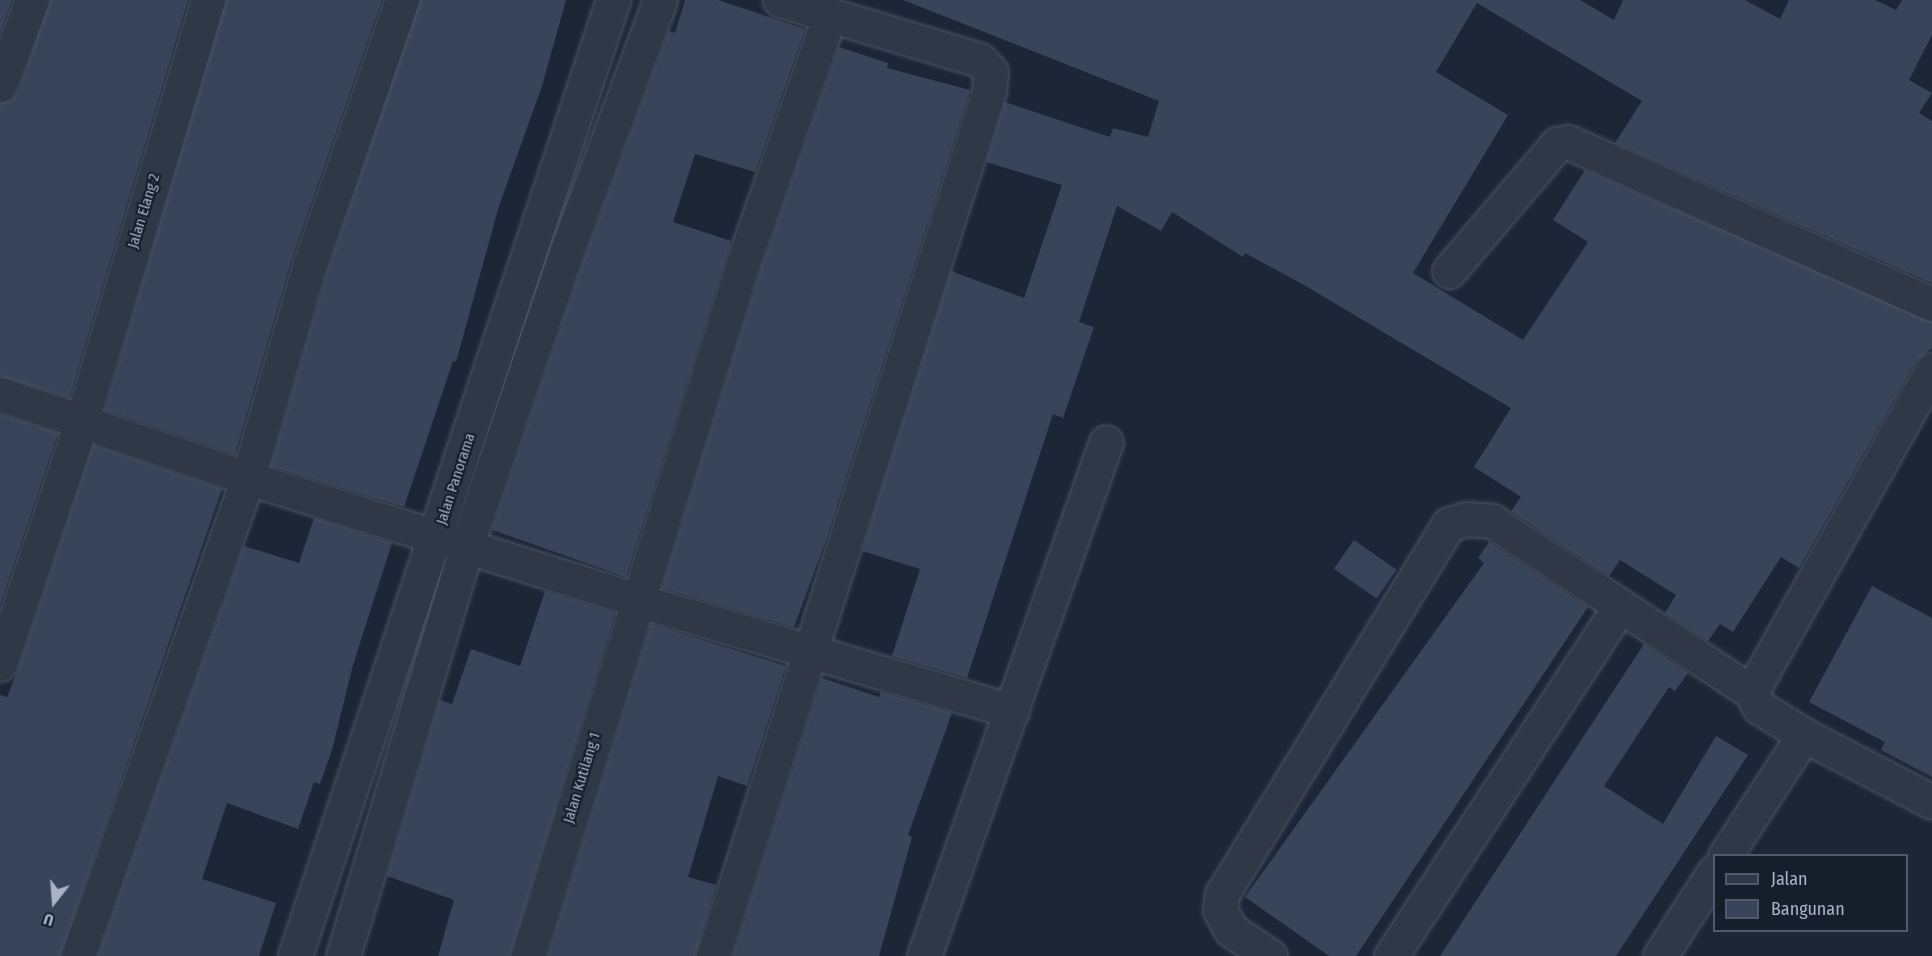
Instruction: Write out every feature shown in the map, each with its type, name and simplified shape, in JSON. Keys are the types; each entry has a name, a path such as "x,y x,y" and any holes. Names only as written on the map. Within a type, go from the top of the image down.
{"street":[{"path":"0,85 32,0"},
{"name":"Jalan Elang 2","path":"0,664 81,423 207,0"},
{"path":"78,956 248,478 309,267 402,0"},
{"name":"Jalan Panorama","path":"295,956 452,539 613,0"},
{"path":"343,956 452,539 566,253 660,0"},
{"path":"713,956 812,652 989,91 991,72 980,60 780,0"},
{"name":"Jalan Kutilang 1","path":"528,956 743,263 830,15"},
{"path":"1449,271 1557,144 1568,141 1932,304"},
{"path":"1751,692 1932,370"},
{"path":"0,394 248,478 452,539 638,600 1012,711"},
{"path":"924,956 1106,441"},
{"path":"1270,956 1231,930 1220,910 1222,894 1449,524 1483,518 1492,521 1751,692 1759,707 1804,735 1932,801"},
{"path":"1391,956 1619,607"},
{"path":"1726,854 1804,735"},
{"path":"1660,956 1713,874"}],"building":[{"path":"0,0 12,0 0,32"},
{"path":"50,0 188,0 69,398 0,376 0,103 11,100 18,92"},
{"path":"226,0 382,0 291,261 235,454 105,410"},
{"path":"420,0 566,0 542,86 499,206 456,362 453,361 404,507 271,466 327,273"},
{"path":"685,0 718,0 805,29 755,172 695,154 673,222 731,241 626,577 492,530 584,259 669,31 675,33"},
{"path":"903,0 1580,0 1614,20 1623,0 1745,0 1780,19 1789,0 1875,0 1896,10 1902,0 1932,0 1932,35 1909,80 1932,93 1919,113 1932,121 1932,283 1615,143 1642,101 1477,3 1436,72 1508,115 1413,273 1523,340 1588,242 1553,220 1585,170 1932,322 1932,348 1916,361 1799,568 1781,557 1733,632 1720,624 1708,641 1665,613 1676,595 1620,560 1609,576 1511,511 1521,497 1474,467 1511,408 1304,285 1245,253 1243,257 1172,212 1161,231 1117,206 1079,322 1094,327 1063,418 1053,414 967,678 892,656 920,569 862,551 951,271 1024,298 1062,185 986,162 1005,102 1110,137 1113,128 1148,137 1159,101"},
{"path":"839,47 888,63 887,68 970,90 826,540 794,627 662,588 761,269"},
{"path":"0,414 58,433 0,605"},
{"path":"93,445 222,489 60,956 0,956 0,695 7,697 18,670"},
{"path":"314,518 392,543 353,665 332,750 320,784 314,782 298,829 227,803 202,879 276,903 259,956 98,956 244,546 299,563"},
{"path":"1354,540 1397,570 1377,598 1334,569"},
{"path":"1489,542 1588,607 1356,956 1329,956 1245,897 1484,563 1478,558"},
{"path":"1872,586 1932,618 1932,777 1881,750 1885,742 1809,702"},
{"path":"545,591 615,613 510,956 438,956 454,900 387,876 440,700 452,704 471,649 520,666"},
{"path":"651,624 786,666 747,786 718,776 688,877 716,885 695,956 548,956"},
{"path":"1644,644 1688,673 1675,691 1669,687 1604,786 1663,824 1716,736 1748,755 1616,956 1440,956"},
{"path":"822,678 879,697 881,692 952,713 908,835 912,837 879,956 733,956"}]}
